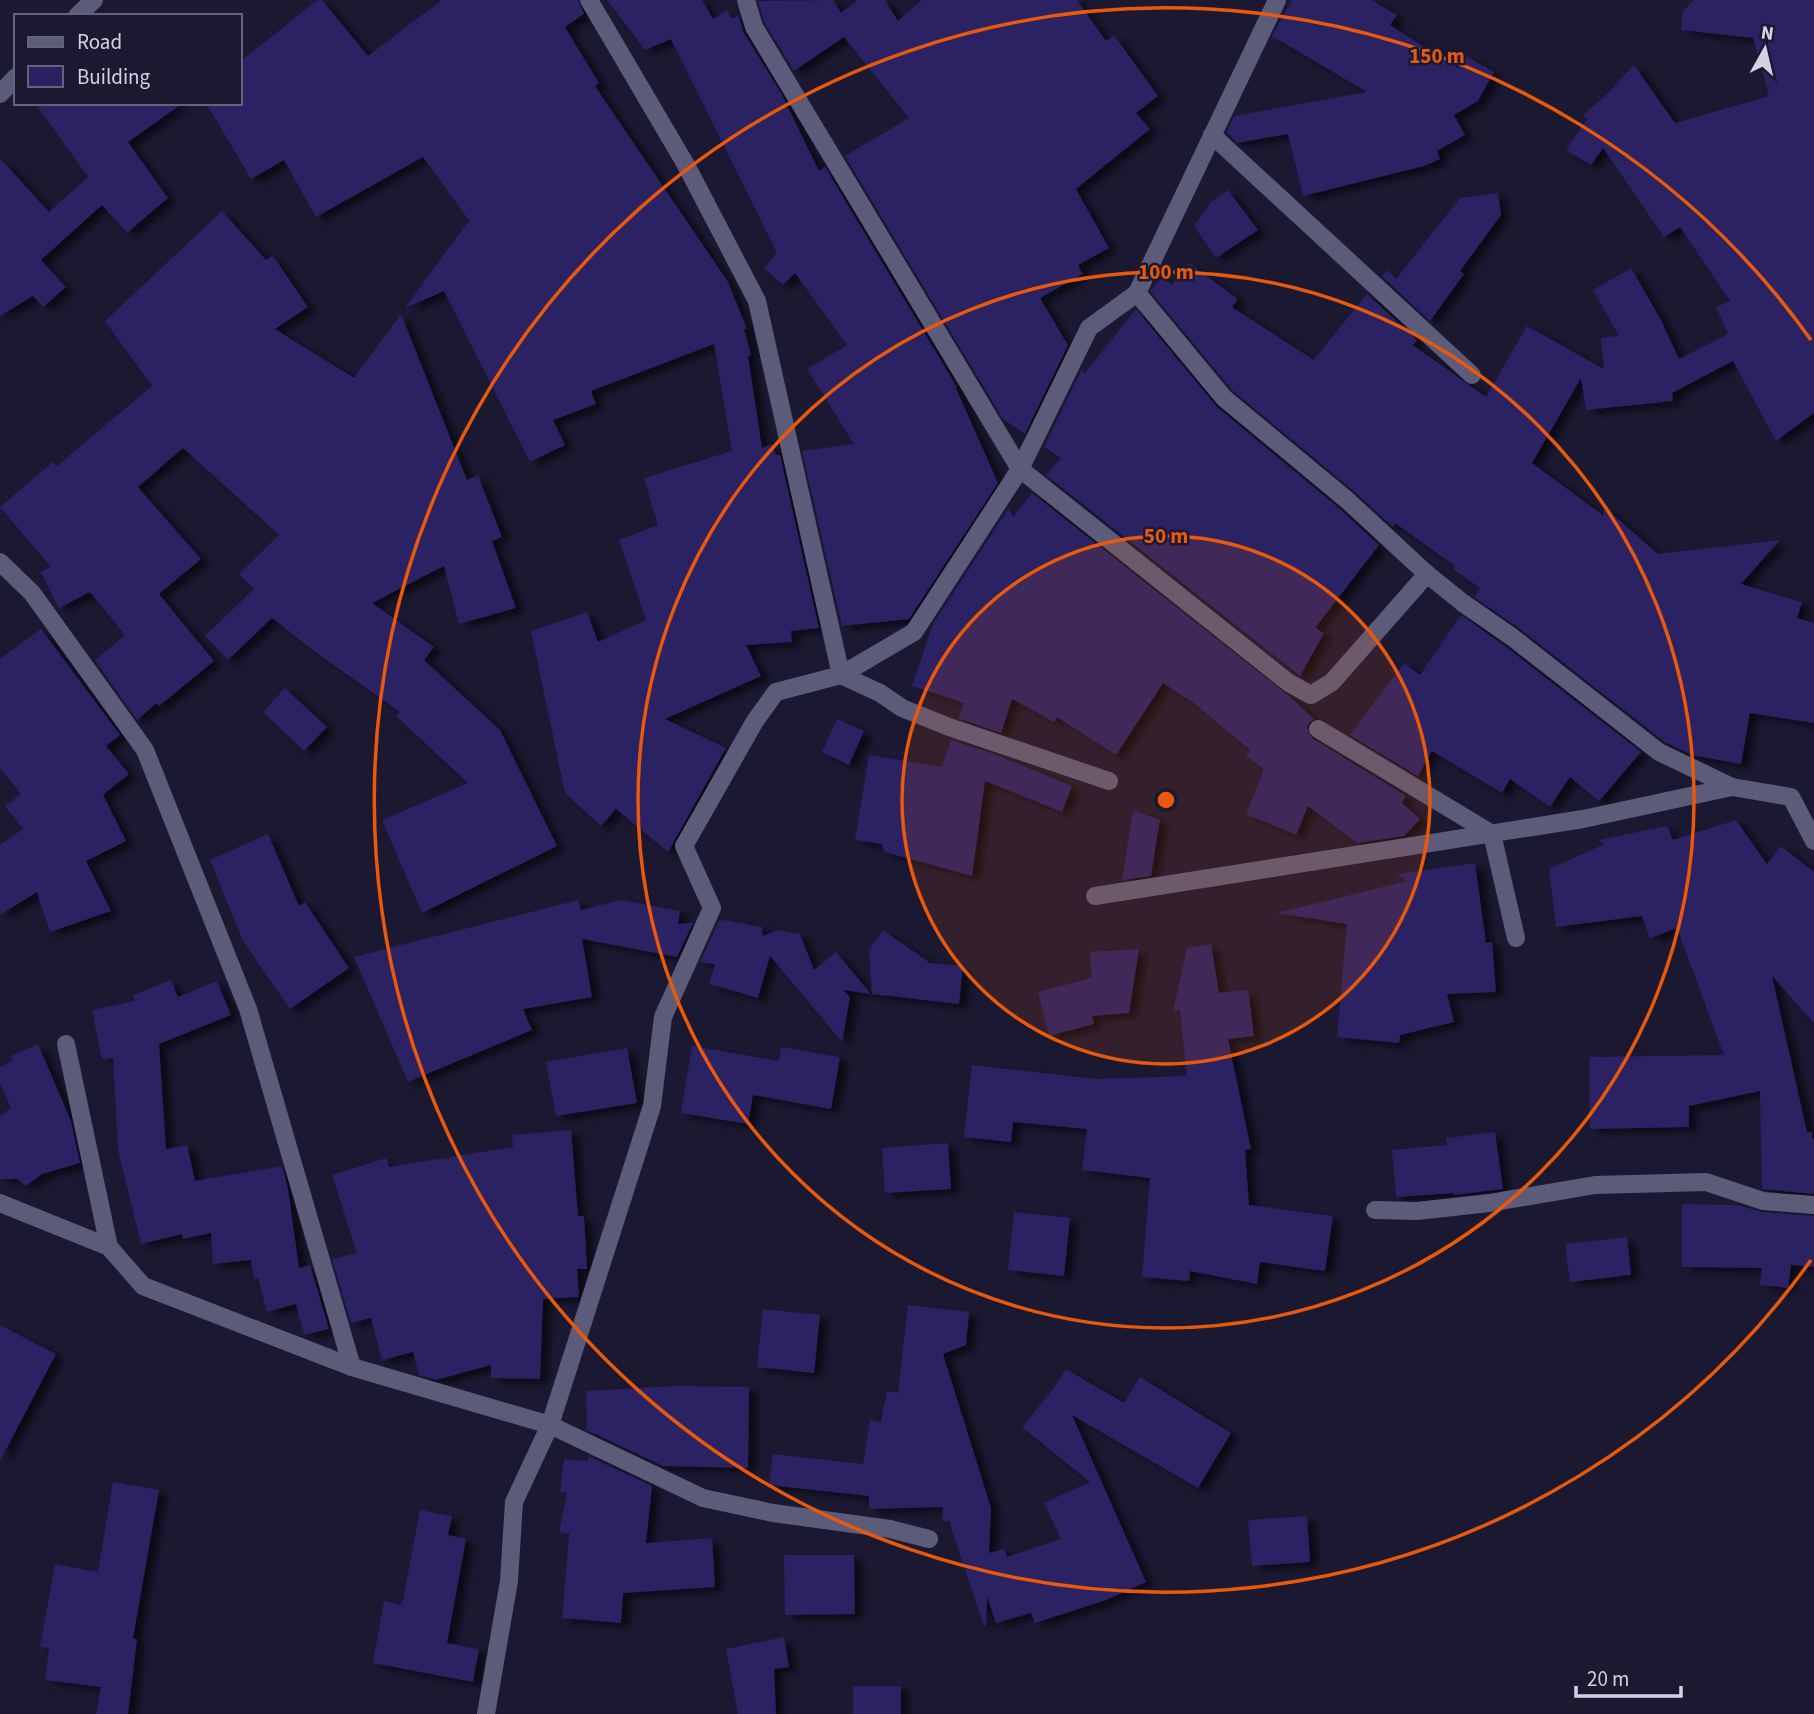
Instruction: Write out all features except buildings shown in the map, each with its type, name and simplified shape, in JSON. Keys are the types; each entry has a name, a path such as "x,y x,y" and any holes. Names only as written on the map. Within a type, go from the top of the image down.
{"street":[{"path":"79,14 94,0"},
{"path":"589,0 686,165 757,301 841,675"},
{"path":"746,0 754,27 1020,469 1289,683 1311,695 1332,682 1427,574"},
{"path":"486,1714 509,1581 514,1502 550,1425 652,1106 663,1017 712,908 684,846 755,721 776,692 841,675 915,632 1020,469 1089,328 1137,293 1277,0"},
{"path":"0,94 14,79"},
{"path":"1212,135 1472,374"},
{"path":"1137,293 1224,398 1347,500 1427,574 1659,752 1732,787 1791,797 1814,841"},
{"path":"0,562 32,593 145,750 248,1009 352,1367"},
{"path":"841,675 880,693 902,708 949,727 1109,780"},
{"path":"1318,729 1492,834 1516,938"},
{"path":"1095,897 1583,819 1732,787"},
{"path":"66,1044 109,1247"},
{"path":"1375,1210 1417,1211 1465,1206 1595,1185 1706,1182 1763,1201 1814,1205"},
{"path":"0,1203 109,1247 144,1286 352,1367 550,1425 704,1498 773,1513 890,1529 929,1539"}]}
